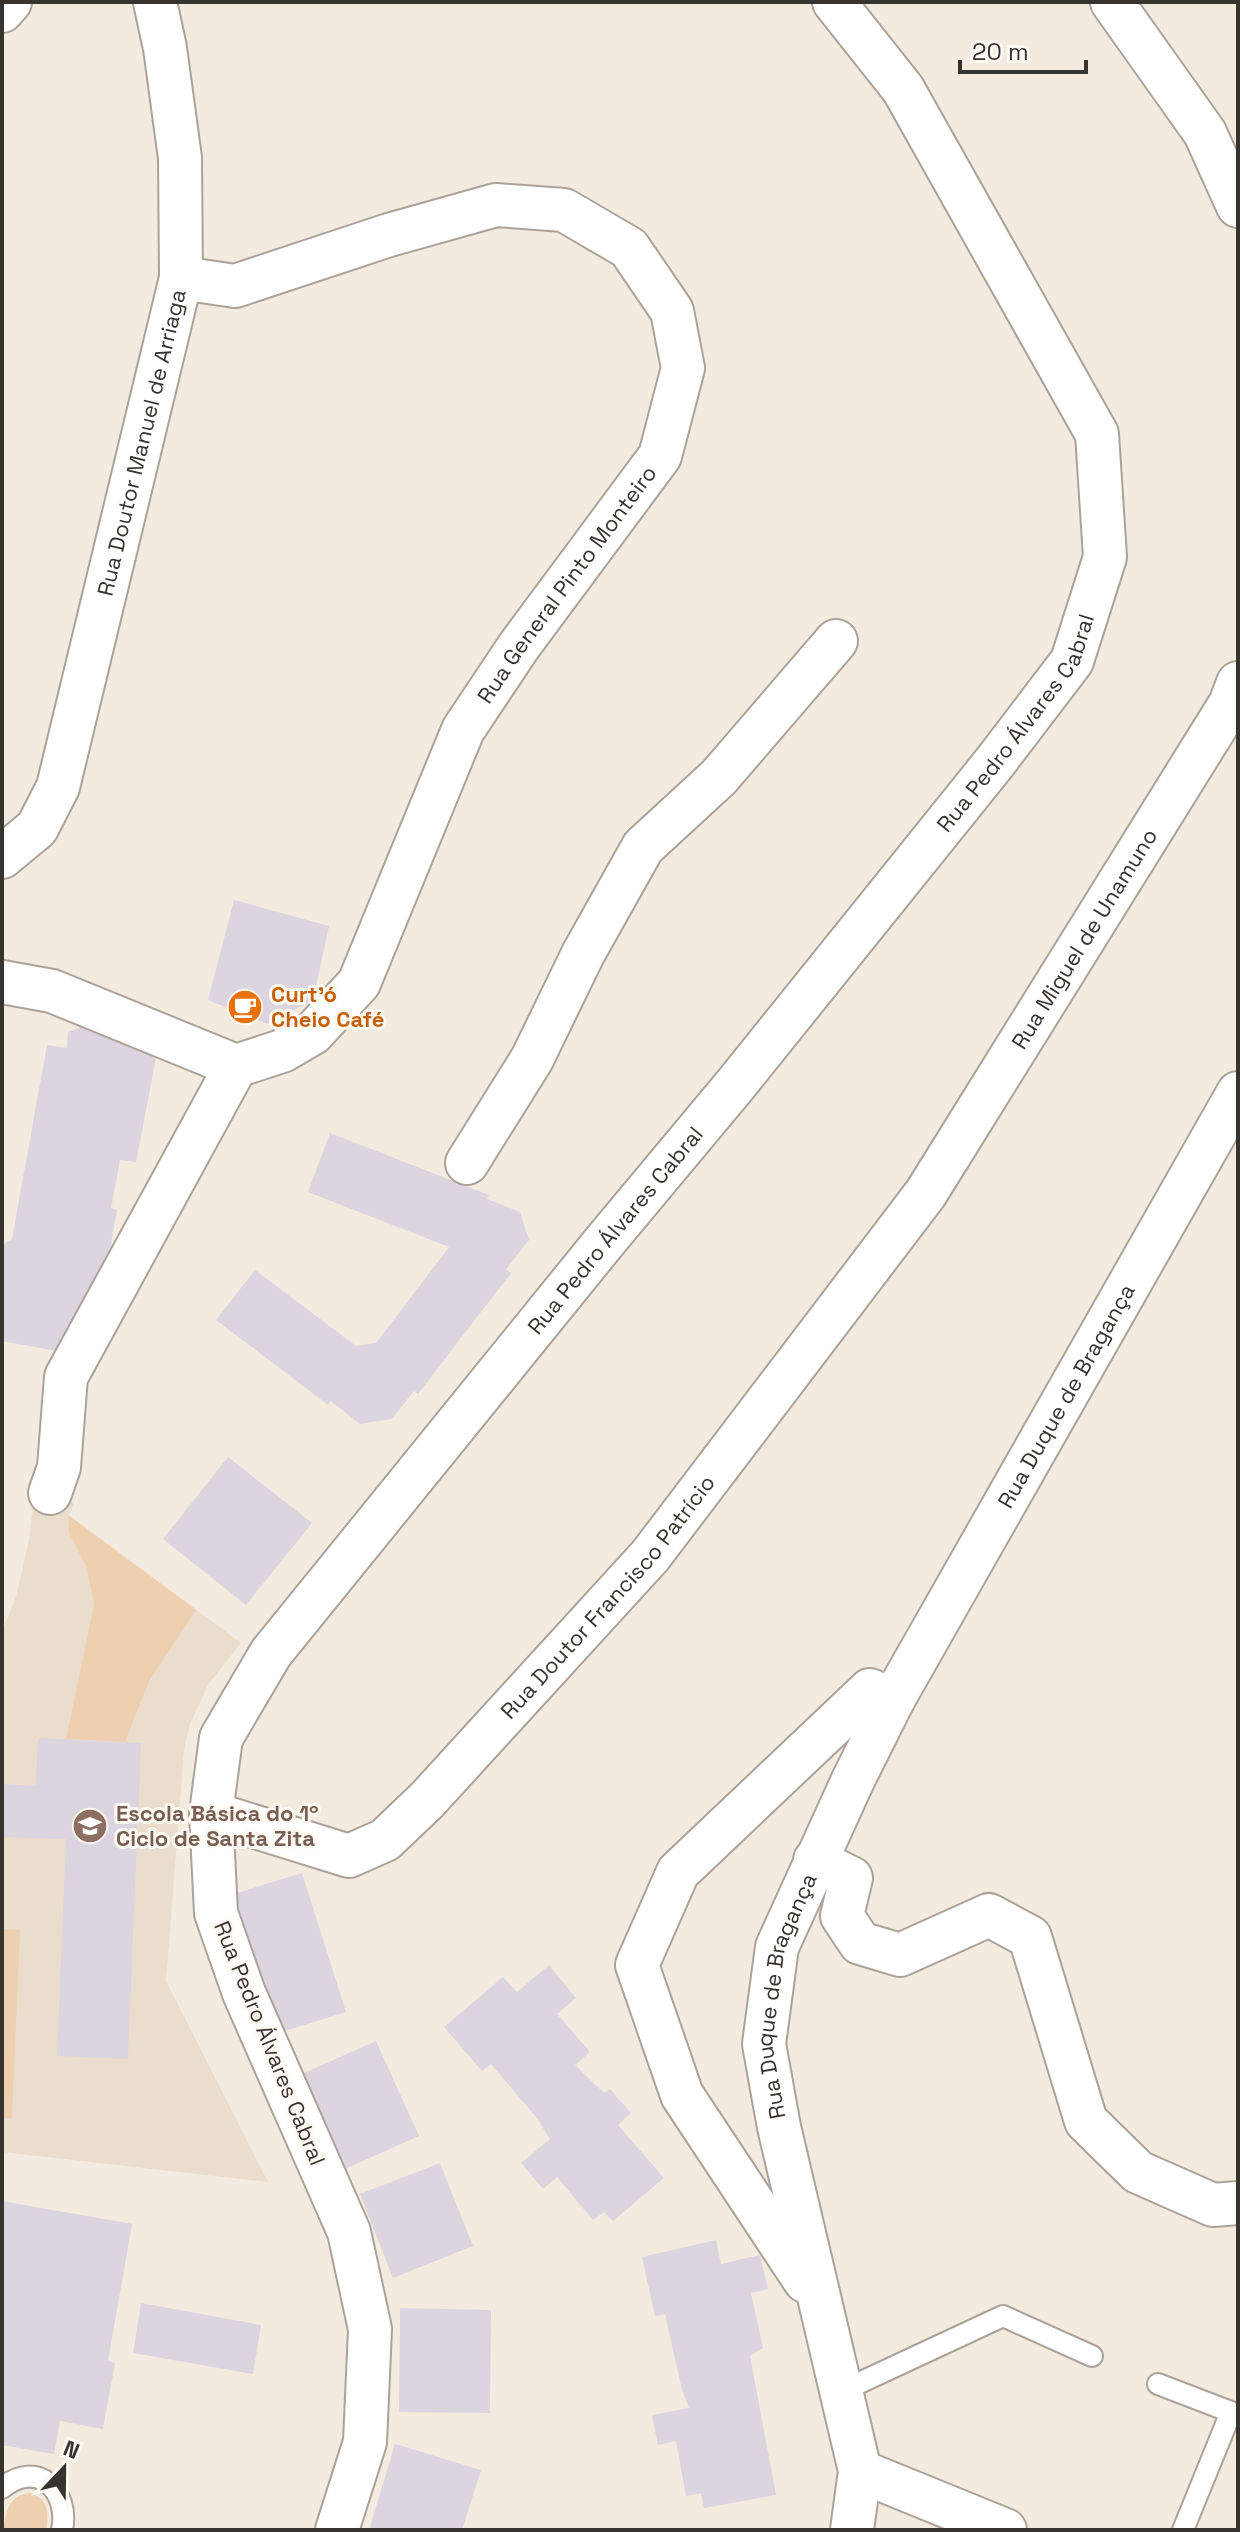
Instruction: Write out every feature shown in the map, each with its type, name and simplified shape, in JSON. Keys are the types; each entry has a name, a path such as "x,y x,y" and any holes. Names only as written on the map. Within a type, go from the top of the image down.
{"street":[{"path":"2,11 10,2"},
{"name":"Rua Doutor Manuel de Arriaga","path":"2,857 37,828 58,787 181,278 180,158 165,48 155,2"},
{"name":"Rua Pedro Álvares Cabral","path":"337,2530 365,2442 370,2329 349,2232 244,1993 216,1913 211,1813 221,1738 271,1653 736,1084 995,762 1072,661 1105,557 1097,434 903,89 834,2"},
{"path":"1112,2 1205,133 1238,206"},
{"name":"Rua General Pinto Monteiro","path":"181,278 235,286 389,235 496,205 564,210 629,248 672,311 683,368 660,456 519,646 463,730 359,983 313,1033 282,1051 236,1066"},
{"path":"467,1163 532,1059 583,954 643,847 719,777 836,641"},
{"name":"Rua Miguel de Unamuno","path":"926,1193 1230,704 1238,683"},
{"path":"2,982 52,991 236,1066 66,1377 59,1467 50,1493"},
{"name":"Rua Duque de Bragança","path":"852,2530 860,2471 779,2127 764,2044 777,1947 815,1860 893,1700 1238,1093"},
{"name":"Rua Doutor Francisco Patrício","path":"211,1813 349,1856 385,1840 427,1800 650,1556 926,1193"},
{"name":"Rua Duque de Bragança","path":"822,2305 682,2095 637,1965 678,1872 870,1690 893,1700"},
{"path":"815,1860 851,1878 842,1916 860,1943 900,1955 989,1915 1030,1937 1086,2121 1138,2172 1213,2205 1238,2203"},
{"path":"860,2471 1005,2530"}],"lane":[{"path":"842,2391 1003,2316 1092,2356"},
{"path":"1158,2384 1231,2412 1183,2530"},
{"path":"2,2488 20,2478 32,2477 45,2481 56,2489 63,2501 65,2514 62,2530"}],"shaded area":[{"name":"Escola Básica do 1º Ciclo de Santa Zita","path":"34,1488 74,1503 69,1515 241,1643 208,1685 190,1724 184,1750 166,1981 268,2182 2,2152 2,1632 16,1597 30,1535"},
{"path":"68,1515 196,1610 149,1681 125,1742 66,1739 94,1605 87,1568 69,1533"},
{"path":"2,1929 20,1930 12,2118 2,2118"},
{"path":"30,2493 41,2499 46,2507 46,2530 3,2530 13,2501"}],"building":[{"path":"234,900 329,926 313,1000 267,1024 208,1000"},
{"path":"81,1027 156,1058 136,1162 120,1160 111,1208 117,1210 103,1289 73,1354 2,1341 2,1245 12,1239 47,1045 67,1048 68,1032"},
{"path":"330,1133 489,1195 487,1199 520,1212 529,1240 506,1269 511,1273 418,1394 414,1391 392,1419 360,1424 331,1401 328,1405 216,1320 255,1270 356,1346 376,1343 449,1247 308,1192"},
{"path":"228,1457 312,1523 246,1605 163,1539"},
{"path":"38,1738 141,1743 128,2059 57,2056 66,1839 2,1837 2,1784 36,1786"},
{"path":"302,1873 346,2012 278,2033 234,1894"},
{"path":"549,1965 576,1998 557,2014 590,2052 575,2065 604,2093 610,2089 631,2113 618,2125 664,2178 613,2221 604,2212 593,2220 557,2177 543,2189 521,2163 550,2139 536,2117 491,2064 482,2071 444,2027 503,1977 517,1992"},
{"path":"376,2041 419,2136 338,2172 295,2077"},
{"path":"440,2163 473,2246 393,2278 360,2194"},
{"path":"2,2201 132,2224 108,2361 115,2363 103,2429 60,2421 54,2454 2,2445"},
{"path":"716,2240 721,2264 760,2255 768,2289 751,2293 763,2348 750,2356 776,2495 704,2508 701,2493 686,2496 676,2441 658,2445 652,2415 689,2408 665,2314 655,2316 642,2257"},
{"path":"141,2303 261,2325 253,2374 133,2353"},
{"path":"400,2308 491,2310 490,2413 399,2412"},
{"path":"395,2444 481,2470 462,2530 369,2530"}],"place":[{"name":"Curt'ó Cheio Café","path":"245,1007"},
{"name":"Escola Básica do 1º Ciclo de Santa Zita","path":"90,1826"}]}
